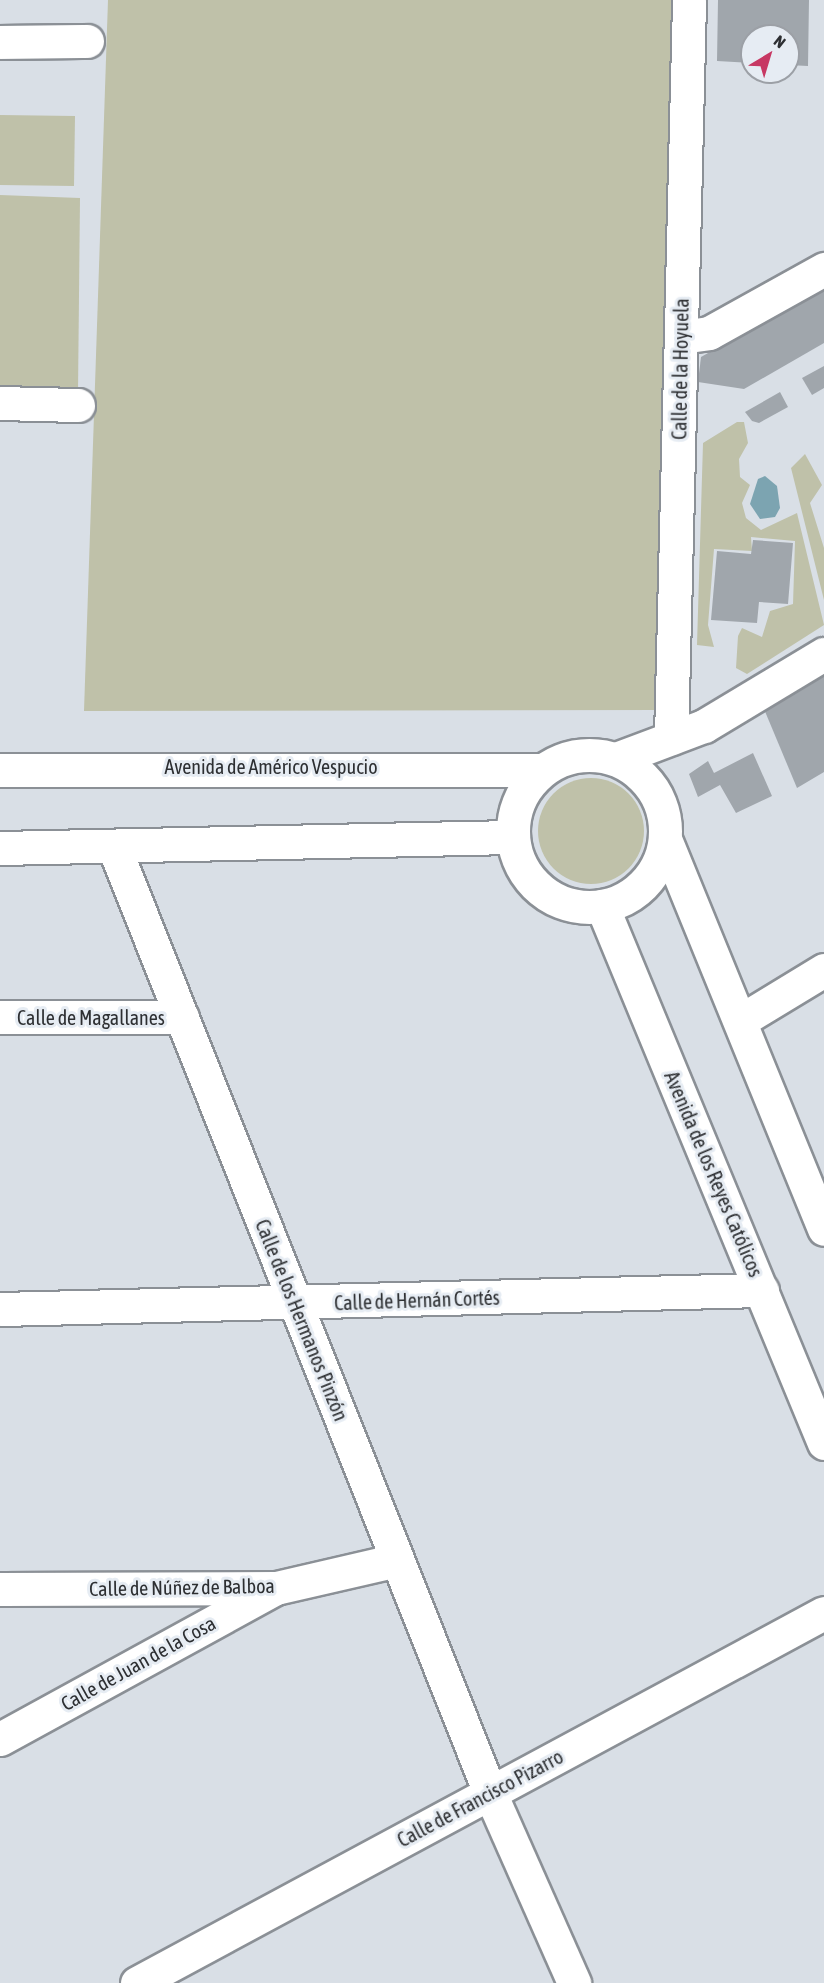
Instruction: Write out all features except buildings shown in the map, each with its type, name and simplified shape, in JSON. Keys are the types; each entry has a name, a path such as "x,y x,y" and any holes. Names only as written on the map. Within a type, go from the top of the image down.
{"street":[{"name":"Calle de la Hoyuela","path":"671,738 689,0"},
{"path":"0,42 87,41"},
{"path":"681,337 709,333 824,269"},
{"path":"0,403 78,405"},
{"path":"616,759 704,726 824,654"},
{"path":"666,839 645,883 602,906 577,906 547,893 519,863 513,837 525,789 542,770 590,754 616,759 655,791 666,839 824,1229"},
{"name":"Avenida de Américo Vespucio","path":"0,770 542,770"},
{"path":"0,848 513,837"},
{"name":"Calle de los Hermanos Pinzón","path":"114,847 490,1793 574,1983"},
{"name":"Avenida de los Reyes Católicos","path":"602,906 824,1443"},
{"path":"740,1021 824,970"},
{"name":"Calle de Magallanes","path":"0,1017 182,1017"},
{"name":"Calle de Hernán Cortés","path":"0,1309 762,1290"},
{"name":"Calle de Núñez de Balboa","path":"0,1589 276,1588 397,1560"},
{"name":"Calle de Juan de la Cosa","path":"0,1739 276,1588"},
{"name":"Calle de Francisco Pizarro","path":"136,1983 824,1613"}],"green space":[{"path":"108,0 672,0 658,710 84,711"},
{"path":"0,115 75,116 74,186 0,185"},
{"path":"0,195 80,198 78,392 0,390"},
{"path":"737,422 744,422 748,443 739,459 740,477 750,485 742,503 746,518 761,530 797,513 824,625 747,674 736,668 738,636 742,628 762,637 770,611 793,604 795,541 751,537 752,551 714,549 708,625 714,647 697,645 703,443"},
{"path":"805,454 822,485 810,503 824,548 824,600 791,468"},
{"path":"591,778 611,782 629,793 640,811 644,831 640,851 629,869 611,880 591,884 571,880 553,869 542,851 538,831 542,811 553,793 571,782"}],"water":[{"path":"765,476 777,486 780,508 775,517 760,519 750,504 758,479"}]}
